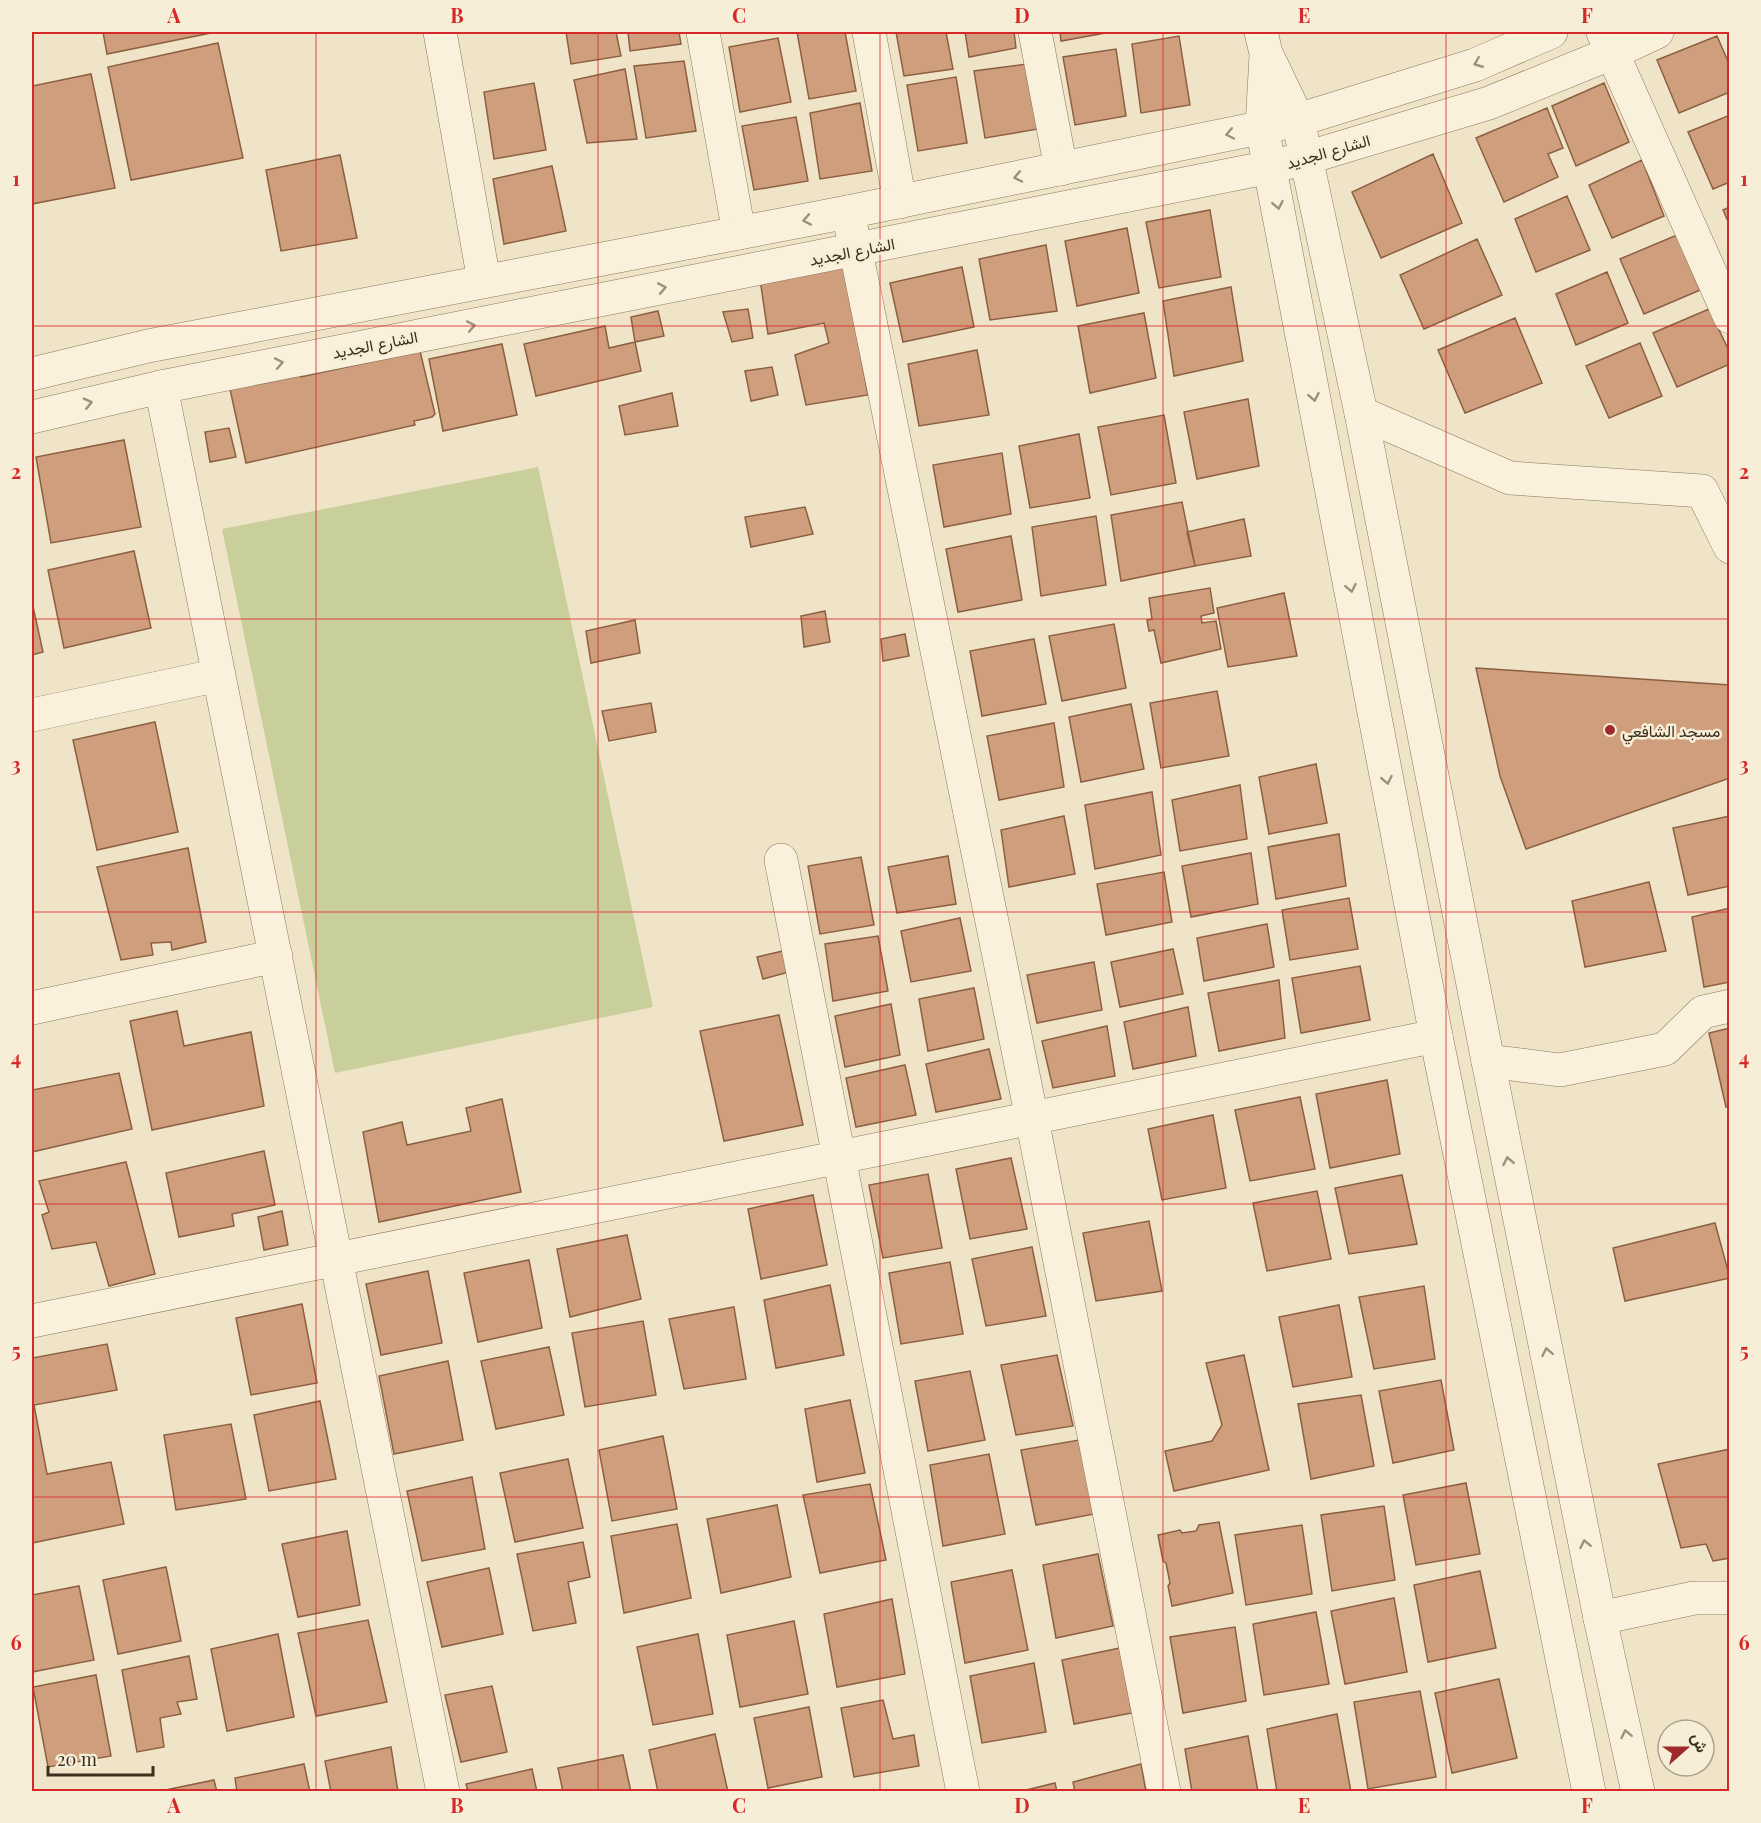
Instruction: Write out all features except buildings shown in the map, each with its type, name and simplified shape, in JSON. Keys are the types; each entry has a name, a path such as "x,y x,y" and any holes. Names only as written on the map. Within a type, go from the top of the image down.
{"street":[{"path":"440,32 484,281"},
{"path":"703,32 739,233"},
{"path":"869,32 900,202"},
{"path":"1035,32 1060,169"},
{"path":"32,374 148,346 900,202 1298,120 1475,65 1508,40 1551,32"},
{"name":"الشارع الجديد","path":"32,417 161,387 1270,167 1489,103 1608,42 1657,32"},
{"path":"1263,42 1298,120 1361,413 1488,1061 1600,1618 1638,1791"},
{"path":"1263,42 1262,127 1436,1036 1585,1790"},
{"path":"1608,42 1730,317"},
{"path":"848,212 1032,1119 1164,1791"},
{"path":"161,387 443,1791"},
{"path":"1361,413 1510,478 1702,491 1730,547"},
{"path":"32,715 219,675"},
{"path":"781,860 963,1791"},
{"path":"32,1008 276,956"},
{"path":"1488,1061 1560,1070 1665,1050 1703,1012 1730,1006"},
{"path":"32,1321 1436,1036"},
{"path":"1600,1618 1694,1598 1730,1598"}],"green space":[{"path":"538,467 653,1007 335,1073 222,529"}],"place":[{"name":"مسجد الشافعي","path":"1610,730"}]}
